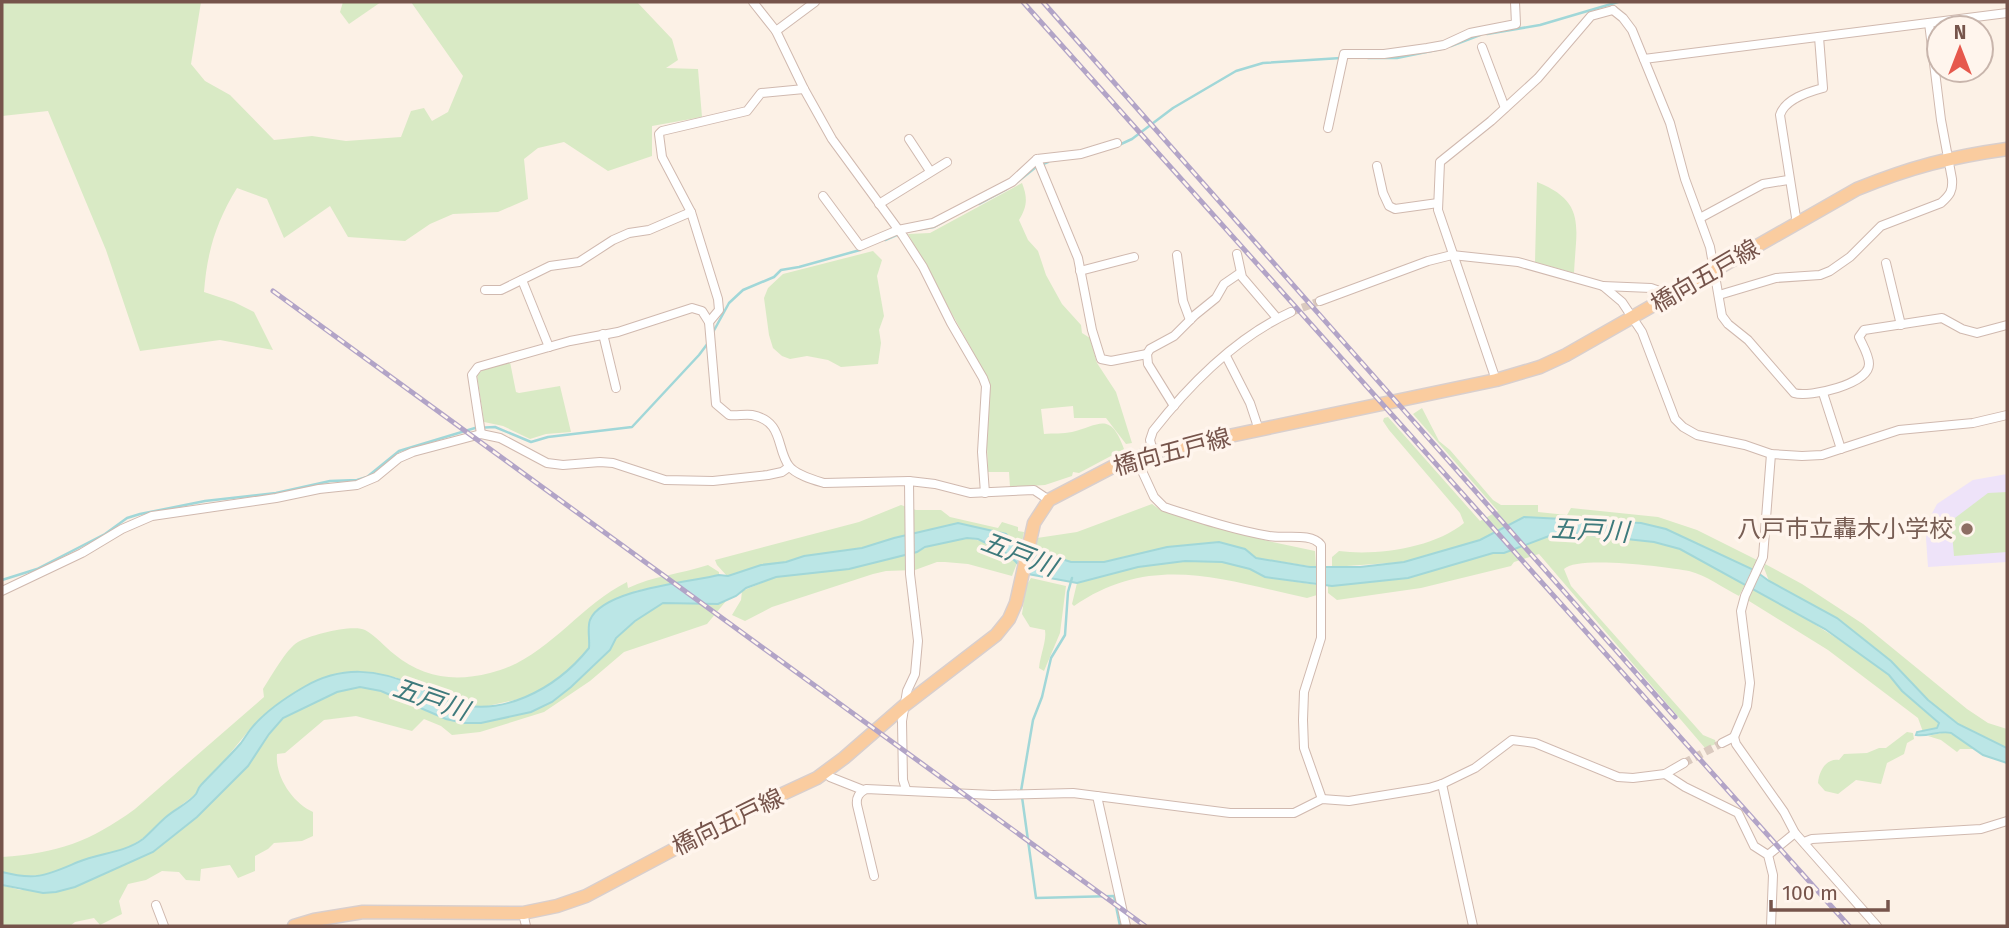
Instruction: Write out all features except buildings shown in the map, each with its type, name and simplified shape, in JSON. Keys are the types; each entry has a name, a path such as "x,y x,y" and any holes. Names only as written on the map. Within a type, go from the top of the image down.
{"main road":[{"name":"橋向五戸線","path":"293,926 363,912 384,911 525,920 586,896 697,835 827,772 905,705 996,635 1009,619 1016,603 1031,532 1039,512 1049,500 1081,481 1153,452 1496,380 1550,363 1857,189 1903,170 1948,158 2007,149"}],"street":[{"path":"753,2 776,32 832,139 922,267 986,386 982,452 985,493"},
{"path":"776,32 815,2"},
{"path":"1328,128 1344,54 1384,54 1416,50 1444,45 1470,33 1516,24 1514,2"},
{"path":"1496,380 1452,255 1438,203 1440,162 1473,137 1538,78 1591,16 1613,6 1632,30 1670,123 1685,179 1710,247 1722,316 1748,340 1794,393 1823,393 1866,372 1869,362 1859,337 1860,332 1942,318 1962,329 1977,333 2007,325"},
{"path":"1644,60 1925,23"},
{"path":"1797,224 1788,180 1780,115 1782,109 1804,93 1823,88 1819,37"},
{"path":"1482,47 1505,108"},
{"path":"1719,295 1754,283 1776,278 1819,275 1839,267 1881,226 1932,207 1949,196 1953,188 1937,84"},
{"path":"709,321 719,310 718,299 691,212 663,156 659,134 662,131 747,111 761,93 804,89"},
{"path":"909,139 930,172"},
{"path":"823,196 860,246 898,230 933,223 1012,182 1037,159 1081,154 1117,142"},
{"path":"1037,159 1070,238 1101,359 1111,361 1147,354"},
{"path":"880,204 947,162"},
{"path":"1377,166 1389,206 1395,209 1438,203"},
{"path":"1700,218 1763,184 1788,180"},
{"path":"485,290 500,290 550,266 579,262 613,240 629,233 649,230 691,212"},
{"path":"1237,254 1240,273 1277,318"},
{"path":"1177,255 1183,301 1190,320"},
{"path":"1320,301 1428,261 1452,255 1518,262 1602,286 1651,288 1672,296"},
{"path":"1080,271 1134,257"},
{"path":"1886,263 1901,325"},
{"path":"1174,407 1148,363 1147,354 1150,349 1174,336 1216,298 1224,284 1240,273"},
{"path":"522,280 549,347"},
{"path":"1602,286 1622,302 1642,331 1675,419 1697,435 1745,445 1771,454 1822,455 1899,430 1973,423 2007,415"},
{"path":"481,435 472,375 475,368 692,308 702,311 709,321 716,404 729,415 751,415 765,420 778,436 789,467 811,480 824,483 909,481 970,493 1034,490 1049,500"},
{"path":"1153,452 1150,440 1153,431 1174,407 1242,342 1277,318 1291,312"},
{"path":"603,334 616,388"},
{"path":"1226,356 1250,402 1259,430"},
{"path":"1823,393 1842,449"},
{"path":"2,591 152,516 357,485 376,477 399,458 413,452 481,435 500,438 547,463 613,463 665,480 713,481 768,475 782,472 789,467"},
{"path":"1722,743 1734,737 1742,723 1749,698 1748,667 1741,621 1745,596 1761,562 1771,454"},
{"path":"1136,458 1154,497 1164,507 1270,536 1318,540 1322,551 1321,638 1304,692 1303,720 1304,748 1322,799"},
{"path":"906,789 903,780 902,721 915,674 918,641 910,574 909,481"},
{"path":"1734,737 1795,833 1877,926"},
{"path":"827,772 830,777 863,790 906,789 993,795 1073,793 1207,811 1271,815 1300,812 1322,799 1349,801 1442,784 1475,768 1512,740 1535,743 1618,777 1665,774 1684,763"},
{"path":"1665,774 1738,813 1754,846 1768,855 1773,875 1771,926"},
{"path":"1442,784 1473,926"},
{"path":"863,790 856,799 874,876"},
{"path":"1097,796 1126,926"},
{"path":"1804,842 1812,839 1981,829 2007,821"},
{"path":"1768,855 1795,833"},
{"path":"156,905 164,926"}],"shaded area":[{"name":"八戸市立轟木小学校","path":"2007,474 2007,562 1928,567 1928,521 1937,504 1973,480"}],"green space":[{"path":"2,2 201,2 191,64 205,81 230,95 274,140 312,136 346,141 401,137 411,111 424,108 432,121 448,112 463,76 411,2 637,2 672,39 678,60 666,68 698,69 702,117 652,126 652,156 608,171 564,142 538,148 524,159 528,199 498,212 453,214 430,224 405,241 348,237 330,206 284,238 267,199 237,188 223,213 214,238 207,264 204,292 254,312 273,350 220,340 140,351 106,250 48,111 2,116"},
{"path":"343,2 381,2 349,24 340,12"},
{"path":"1537,182 1564,198 1571,207 1576,229 1574,273 1535,262"},
{"path":"1022,183 1026,202 1019,220 1028,240 1038,251 1046,275 1062,304 1081,325 1082,333 1090,338 1097,363 1116,392 1132,443 1126,444 1106,418 1074,418 1073,406 1041,409 1044,434 1069,433 1097,424 1109,425 1119,437 1124,449 1079,473 1073,472 1072,476 1045,485 1010,487 1009,472 988,472 986,422 989,381 908,234 930,233"},
{"path":"873,251 882,260 877,276 884,316 879,330 881,343 878,364 841,367 828,360 807,356 790,359 773,348 764,298 768,288 783,274"},
{"path":"510,362 516,392 560,386 571,432 546,434 530,439 503,426 484,422 477,375 485,368"},
{"path":"1422,408 1439,441 1493,500 1501,505 1538,505 1538,512 1567,515 1571,508 1658,517 1697,530 1757,560 1754,570 1666,529 1593,520 1524,517 1480,540 1404,562 1332,567 1332,557 1339,551 1370,552 1404,548 1437,539 1464,523 1460,513 1389,430 1384,418 1388,417 1480,521 1498,511 1413,414"},
{"path":"2007,492 2007,552 1954,556 1951,521 1988,493"},
{"path":"1152,504 1162,511 1268,541 1315,551 1316,567 1256,558 1219,542 1166,547 1104,562 1086,563 1071,562 1037,552 1037,538 1077,532"},
{"path":"901,505 916,510 941,510 950,517 998,528 1002,522 1018,527 1018,531 1024,532 1021,547 1005,534 958,523 862,548 804,556 727,576 715,560 859,522"},
{"path":"1571,533 1654,542 1680,549 1745,585 1739,596 1702,575 1678,569 1604,562 1572,565 1564,569 1571,586 1703,735 1715,740 1716,744 1705,748 1539,554 1514,562 1511,566 1421,588 1337,600 1328,593 1328,586 1408,578 1493,553 1504,553 1549,536"},
{"path":"968,538 981,541 1012,558 1017,563 1012,576 968,564 937,562 915,570 873,574 772,607 745,621 732,615 741,600 742,591 776,577 849,569 917,552 941,542"},
{"path":"1185,561 1222,562 1250,569 1265,577 1317,585 1317,595 1307,598 1217,578 1160,575 1132,579 1103,589 1074,606 1072,604 1077,583 1138,567"},
{"path":"1765,564 1802,584 1863,624 1967,709 1988,723 2007,729 2007,748 1958,724 1928,700 1891,661 1837,618 1769,581"},
{"path":"708,565 719,572 719,575 635,591 589,628 589,647 577,664 549,687 528,697 483,707 445,700 395,677 286,699 250,729 209,779 199,786 196,794 142,839 123,850 79,862 51,875 18,876 2,872 2,857 72,844 103,830 135,809 264,697 263,689 279,664 293,646 304,639 351,628 365,630 405,662 428,673 451,677 477,676 510,666 528,657 592,605 627,582 628,588"},
{"path":"1031,578 1066,586 1060,633 1044,671 1039,668 1045,630 1030,627 1022,614 1026,586"},
{"path":"1753,589 1794,611 1855,650 1889,675 1902,691 1940,725 1923,732 1918,718 1828,650 1749,601"},
{"path":"726,601 707,624 624,652 590,681 544,712 480,732 452,735 441,726 424,719 412,731 356,716 324,720 285,753 277,754 282,780 292,796 313,812 313,836 302,841 274,843 255,856 255,871 238,878 230,865 201,869 200,881 186,880 179,872 162,871 146,880 128,884 119,901 122,914 100,925 94,918 75,922 70,926 2,926 2,885 20,890 75,887 153,852 197,817 248,766 283,718 337,692 360,687 381,691 426,709 481,723 531,712 552,702 593,667 610,650 616,638 651,608 663,603 718,604"},
{"path":"1907,732 1913,733 1914,739 1907,743 1904,754 1887,763 1881,784 1856,780 1838,794 1825,791 1818,783 1822,770 1830,761 1839,760 1844,754 1867,753 1886,748"},
{"path":"1946,732 1958,737 1973,749 1960,749 1957,752 1941,740 1928,736"}],"water":[{"name":"五戸川","path":"1524,517 1641,523 1666,529 1754,570 1837,618 1891,661 1928,700 1958,724 2007,748 2007,763 1983,755 1951,733 1916,735 1917,732 1937,728 1939,723 1902,691 1889,675 1825,629 1680,549 1654,542 1571,533 1549,536 1504,553 1493,553 1408,578 1332,586 1265,577 1250,569 1222,562 1185,561 1138,567 1077,583 1028,574 1008,554 978,539 967,538 849,569 776,577 746,588 718,604 663,603 635,621 616,638 610,650 571,687 552,702 531,712 481,723 464,723 446,719 381,691 360,687 337,692 283,718 248,766 197,817 153,852 75,887 56,892 43,893 2,885 2,872 24,876 42,875 136,844 196,794 200,786 262,717 318,680 346,673 374,673 402,680 445,700 465,705 506,704 543,688 576,663 589,648 589,623 598,609 648,588 719,575 728,576 761,565 786,562 804,556 862,548 958,523 1006,534 1014,544 1071,562 1104,562 1167,547 1219,542 1245,549 1256,558 1310,567 1360,567 1404,562 1480,540"}],"waterway":[{"path":"1487,34 1540,25 1618,2"},
{"path":"1451,46 1480,35"},
{"path":"1368,58 1397,58 1441,49"},
{"path":"1119,145 1132,139 1173,108 1236,71 1263,63 1341,58"},
{"path":"1016,183 1036,167 1048,162"},
{"path":"979,204 1007,189"},
{"path":"915,230 934,227 945,221"},
{"path":"885,240 899,234"},
{"path":"712,334 729,303 743,290 774,277 781,270 860,250"},
{"path":"2,580 37,569 105,534 127,518 205,501 276,493 330,481 357,480 367,477 399,451 475,428 495,427 531,442 548,437 632,427 708,343"},
{"path":"1021,791 1033,720 1042,697 1051,658 1065,635 1068,592 1072,578"},
{"path":"1022,797 1036,898 1114,896 1120,926"}],"tunnel":[{"path":"1291,312 1320,301"},
{"path":"1684,763 1722,743"}],"railway":[{"path":"1023,2 1849,926"},
{"path":"1043,2 1675,717"},
{"path":"273,291 1145,926"}],"place":[{"name":"八戸市立轟木小学校","path":"1967,529"}]}
